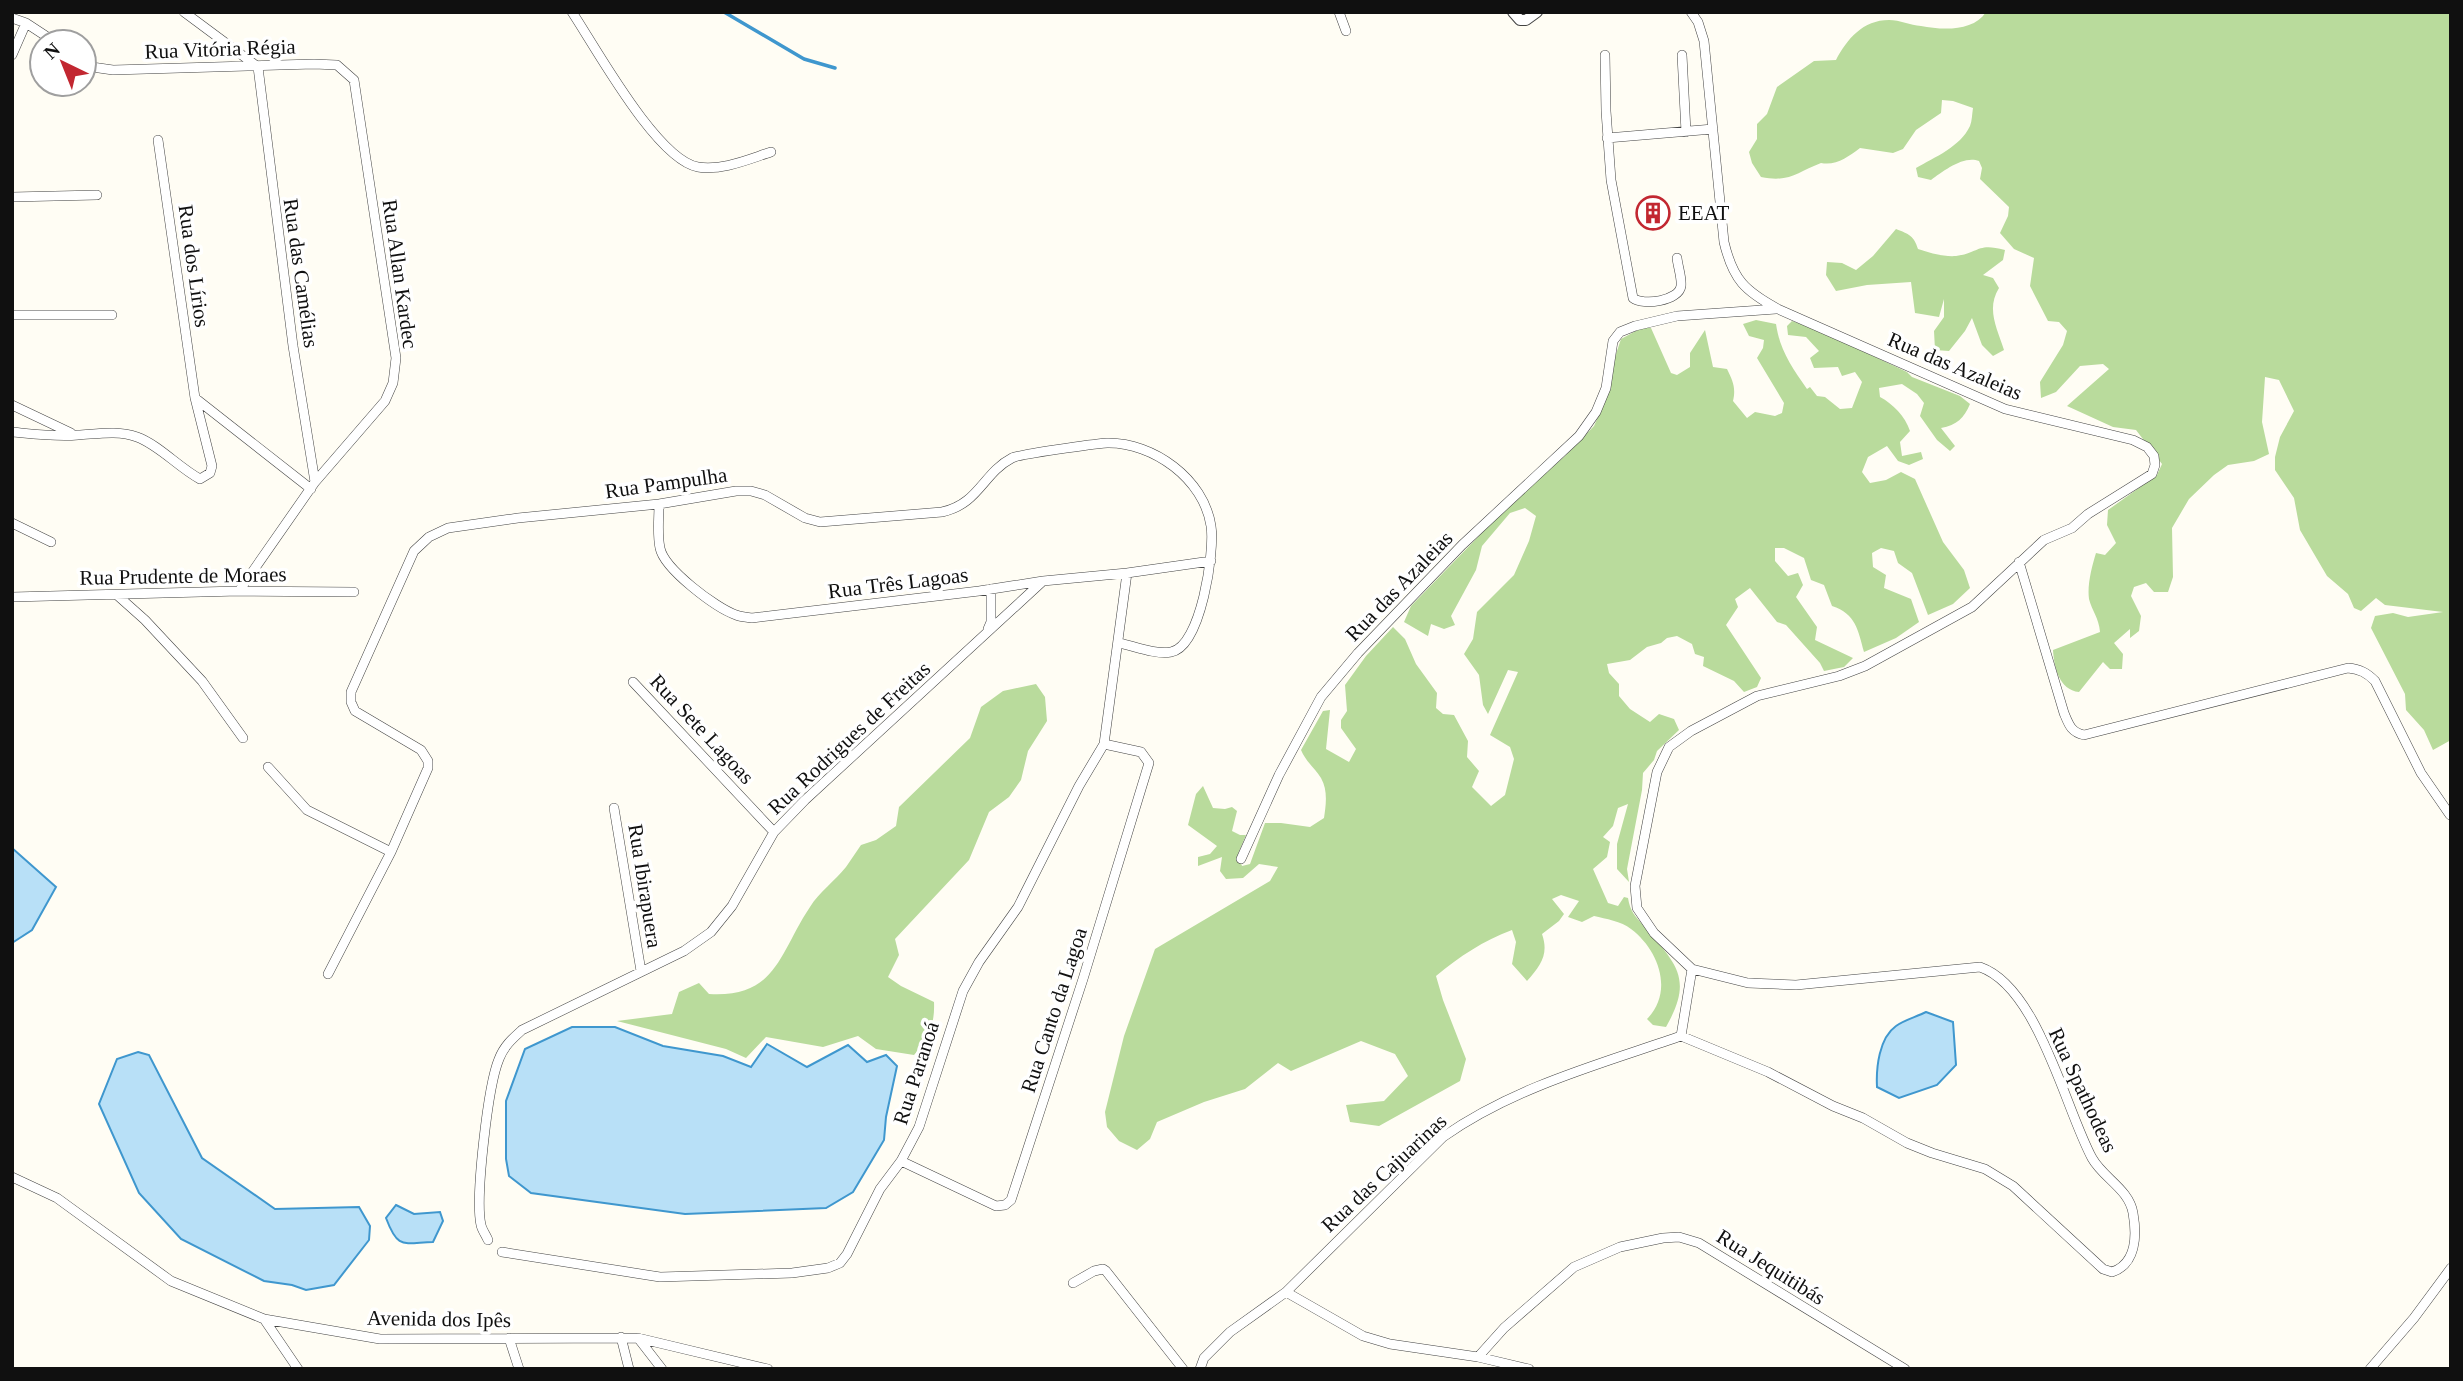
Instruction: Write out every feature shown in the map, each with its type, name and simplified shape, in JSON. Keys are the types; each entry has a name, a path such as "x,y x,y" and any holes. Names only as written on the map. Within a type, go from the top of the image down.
{"street":[{"path":"184,12 258,67"},
{"path":"572,12 663,146 681,160 698,167 723,166 771,152"},
{"path":"1339,12 1346,32"},
{"path":"1516,16 1527,20 1537,12"},
{"path":"1691,12 1698,22 1704,41 1724,242 1729,265 1747,290 1779,309"},
{"path":"12,18 34,28"},
{"path":"12,55 26,23"},
{"path":"1605,55 1611,180 1633,299 1643,303 1678,294 1681,283 1677,258"},
{"path":"1682,55 1686,132"},
{"name":"Rua Vitória Régia","path":"98,68 113,70 337,65 354,80"},
{"name":"Rua das Camélias","path":"258,67 313,486"},
{"name":"Rua Allan Kardec","path":"239,591 313,486 385,401 393,383 396,358 354,80"},
{"path":"1607,138 1713,130"},
{"name":"Rua dos Lírios","path":"77,435 99,432 133,435 143,439 183,470 200,479 210,473 212,466 195,398 158,140"},
{"path":"12,197 97,195"},
{"name":"Rua das Azaleias","path":"1241,859 1279,775 1321,698 1359,653 1462,545 1579,436 1596,412 1606,388 1613,341 1620,332 1677,316 1779,309 2005,409 2125,438 2147,447 2154,456 2152,474 2096,509 2072,528 2044,540 1972,607 1865,666 1839,676 1756,696 1690,731 1670,747 1657,772 1635,887 1637,908 1654,933 1692,969"},
{"path":"12,315 112,315"},
{"path":"195,398 313,486"},
{"path":"12,405 77,435"},
{"path":"12,432 77,435"},
{"name":"Rua Pampulha","path":"328,974 391,852 428,768 428,761 421,750 355,711 351,692 414,551 429,537 448,528 751,491 820,522 942,512 957,509 998,468 1013,457 1107,443 1133,446 1150,451 1187,478 1204,502 1212,526 1211,561 1201,606 1191,634 1183,645 1173,652 1162,652 1119,643"},
{"name":"Rua Três Lagoas","path":"659,504 660,548 664,560 673,571 724,609 738,616 752,618 1211,561"},
{"path":"12,523 51,542"},
{"path":"2019,562 2064,713 2075,733 2084,735 2348,668 2356,669 2367,673 2375,681 2421,773 2450,815"},
{"name":"Rua Paranoá","path":"502,1252 660,1277 792,1273 828,1268 839,1263 847,1254 880,1189 901,1161 919,1127 963,990 979,962 1018,907 1079,786 1104,744 1127,573"},
{"name":"Rua Rodrigues de Freitas","path":"488,1240 481,1225 486,1125 492,1084 498,1060 506,1044 522,1030 684,951 711,932 732,906 774,832 805,800 1043,581"},
{"path":"984,636 991,622 991,589"},
{"name":"Rua Prudente de Moraes","path":"12,597 239,591 354,592"},
{"path":"117,596 145,620 202,681 243,738"},
{"name":"Rua Sete Lagoas","path":"633,682 774,832"},
{"name":"Rua Canto da Lagoa","path":"901,1161 996,1206 1005,1205 1012,1200 1149,764 1140,752 1104,744"},
{"path":"268,767 307,810 391,852"},
{"name":"Rua Ibirapuera","path":"614,808 641,971"},
{"name":"Rua Spathodeas","path":"1681,1036 1768,1072 1833,1106 1863,1118 1907,1143 1985,1169 2013,1186 2103,1269 2112,1272 2122,1269 2129,1260 2135,1241 2133,1210 2124,1193 2092,1158 2040,1035 2022,1005 1992,971 1980,967 1796,985 1748,983 1692,969"},
{"path":"1681,1036 1692,969"},
{"name":"Rua das Cajuarinas","path":"1200,1369 1204,1358 1230,1332 1286,1292 1443,1137 1473,1116 1563,1076 1681,1036"},
{"name":"Avenida dos Ipês","path":"12,1177 57,1198 172,1281 264,1319 380,1339 638,1338 768,1369"},
{"name":"Rua Jequitibás","path":"1478,1357 1504,1328 1574,1267 1620,1247 1679,1237 1699,1243 1905,1369"},
{"path":"2370,1369 2414,1318 2451,1268"},
{"path":"1073,1283 1094,1271 1106,1271 1183,1369"},
{"path":"1286,1292 1363,1336 1390,1344 1478,1357 1529,1369"},
{"path":"264,1319 298,1369"},
{"path":"621,1337 629,1369"},
{"path":"509,1338 519,1369"},
{"path":"638,1338 662,1369"}],"green space":[{"path":"1986,12 2451,12 2451,740 2433,750 2424,730 2406,710 2405,694 2371,628 2375,616 2393,613 2408,617 2443,612 2385,605 2376,598 2361,611 2354,608 2348,594 2327,576 2300,530 2294,498 2275,470 2280,437 2294,411 2279,380 2265,377 2262,422 2269,454 2254,461 2228,465 2189,499 2172,528 2173,577 2168,592 2154,592 2146,583 2134,587 2131,596 2141,616 2139,631 2130,638 2130,629 2114,643 2123,654 2122,669 2110,669 2103,662 2079,692 2062,682 2056,670 2053,650 2100,632 2089,599 2089,588 2096,553 2105,555 2116,543 2107,525 2108,510 2157,475 2162,464 2136,430 2113,427 2067,406 2109,369 2103,364 2080,366 2056,392 2041,398 2040,382 2063,345 2067,331 2059,322 2048,321 2030,286 2034,258 2014,249 2000,233 2009,207 1980,179 1982,168 1979,161 1960,162 1931,180 1918,177 1916,168 1946,151 1966,133 1971,124 1973,108 1942,100 1941,113 1916,130 1903,149 1893,153 1860,148 1842,160 1821,163 1786,178 1761,177 1749,152 1757,139 1757,124 1767,114 1777,87 1814,61 1836,60 1845,45 1864,27 1889,20 1929,27 1956,28 1973,23"},
{"path":"1896,229 1910,236 1918,249 1947,256 1964,255 1989,247 2005,250 2003,260 1983,275 1993,278 1999,288 1993,311 2004,350 1993,356 1982,345 1972,318 1949,351 1935,350 1934,331 1944,317 1944,299 1939,317 1915,313 1911,282 1867,285 1836,291 1826,275 1827,262 1842,263 1856,270 1873,256"},
{"path":"1756,320 1776,324 1784,351 1807,389 1810,387 1817,396 1825,397 1840,409 1852,408 1862,382 1855,372 1842,376 1838,367 1814,368 1810,358 1819,351 1806,337 1788,335 1787,326 1792,321 1816,329 1907,372 1912,377 1960,396 1970,404 1959,420 1941,428 1955,446 1950,451 1937,440 1920,416 1924,403 1917,394 1902,384 1879,388 1880,397 1898,411 1910,431 1900,442 1902,456 1921,452 1923,459 1909,465 1898,461 1887,446 1868,457 1862,472 1870,483 1886,480 1901,472 1915,479 1943,542 1964,570 1970,588 1953,604 1928,615 1912,573 1898,563 1894,551 1881,548 1872,553 1873,567 1886,575 1884,588 1911,599 1919,622 1896,638 1864,652 1855,624 1846,613 1832,606 1824,585 1811,580 1804,558 1784,548 1775,548 1775,561 1788,576 1798,573 1803,585 1796,597 1817,627 1815,640 1853,658 1844,667 1824,671 1786,625 1777,622 1750,588 1735,599 1738,607 1726,625 1761,678 1757,687 1744,692 1734,681 1703,666 1704,657 1695,654 1692,644 1677,636 1647,647 1630,660 1607,664 1609,673 1619,684 1619,696 1630,709 1650,722 1659,714 1674,719 1679,730 1657,751 1654,760 1643,773 1627,869 1629,882 1617,869 1617,844 1628,804 1618,808 1613,826 1603,837 1610,842 1607,857 1593,869 1608,903 1618,906 1624,897 1628,898 1633,913 1665,951 1678,972 1679,996 1666,1027 1653,1025 1647,1019 1660,997 1661,984 1660,972 1649,948 1631,929 1618,922 1594,916 1582,922 1568,917 1579,901 1561,895 1552,899 1564,914 1542,934 1544,953 1527,981 1512,964 1516,942 1512,930 1472,950 1436,976 1466,1059 1460,1081 1379,1126 1350,1122 1346,1105 1384,1101 1408,1076 1395,1054 1361,1041 1291,1071 1278,1063 1245,1089 1204,1102 1157,1122 1150,1139 1137,1150 1119,1141 1107,1127 1105,1112 1124,1036 1155,949 1270,881 1278,867 1259,864 1243,878 1226,879 1220,871 1222,857 1198,866 1198,857 1210,854 1217,846 1188,825 1196,794 1203,786 1213,808 1232,807 1237,811 1232,831 1246,835 1238,854 1242,866 1250,864 1265,823 1310,827 1324,818 1325,787 1301,750 1323,711 1330,710 1326,749 1349,762 1356,749 1341,728 1341,720 1347,711 1345,685 1366,656 1393,627 1405,639 1416,664 1437,693 1436,708 1443,714 1454,715 1468,741 1467,757 1479,771 1472,787 1491,806 1505,795 1514,759 1510,747 1490,735 1518,672 1508,670 1488,714 1483,705 1479,675 1464,654 1473,639 1477,612 1514,575 1529,541 1536,516 1525,508 1510,513 1482,546 1476,570 1451,616 1455,625 1444,629 1431,624 1428,636 1404,622 1411,606 1506,508 1565,456 1594,426 1610,390 1613,363 1621,339 1643,327 1651,328 1671,373 1677,375 1690,367 1690,353 1705,330 1713,367 1727,369 1733,385 1733,401 1747,418 1755,412 1775,416 1782,413 1784,403 1757,358 1764,340 1749,336 1743,324"},
{"path":"1036,684 1045,697 1047,721 1028,751 1021,780 1009,797 989,812 969,860 895,939 899,955 888,977 934,1002 930,1031 914,1055 876,1049 858,1036 823,1047 766,1037 746,1058 726,1049 617,1021 672,1014 679,992 699,983 709,994 732,993 749,989 763,980 782,956 814,902 846,867 861,845 876,840 896,826 899,807 970,738 981,707 1003,691"}],"water":[{"path":"12,848 56,887 32,930 12,943"},
{"path":"1926,1012 1953,1022 1956,1065 1937,1085 1899,1098 1877,1087 1882,1046 1896,1026"},
{"path":"572,1027 615,1027 663,1046 723,1056 751,1067 767,1044 807,1067 848,1045 867,1062 886,1055 897,1066 884,1140 853,1192 826,1208 685,1214 531,1193 509,1176 506,1159 506,1101 525,1049"},
{"path":"138,1052 149,1055 202,1158 275,1209 359,1207 370,1226 369,1240 334,1285 306,1290 264,1281 181,1239 139,1193 99,1104 117,1059"},
{"path":"396,1205 414,1214 440,1212 443,1221 433,1242 408,1243 398,1240 386,1218"}],"waterway":[{"path":"724,12 804,59 835,68"}],"place":[{"name":"EEAT","path":"1653,213"}]}
